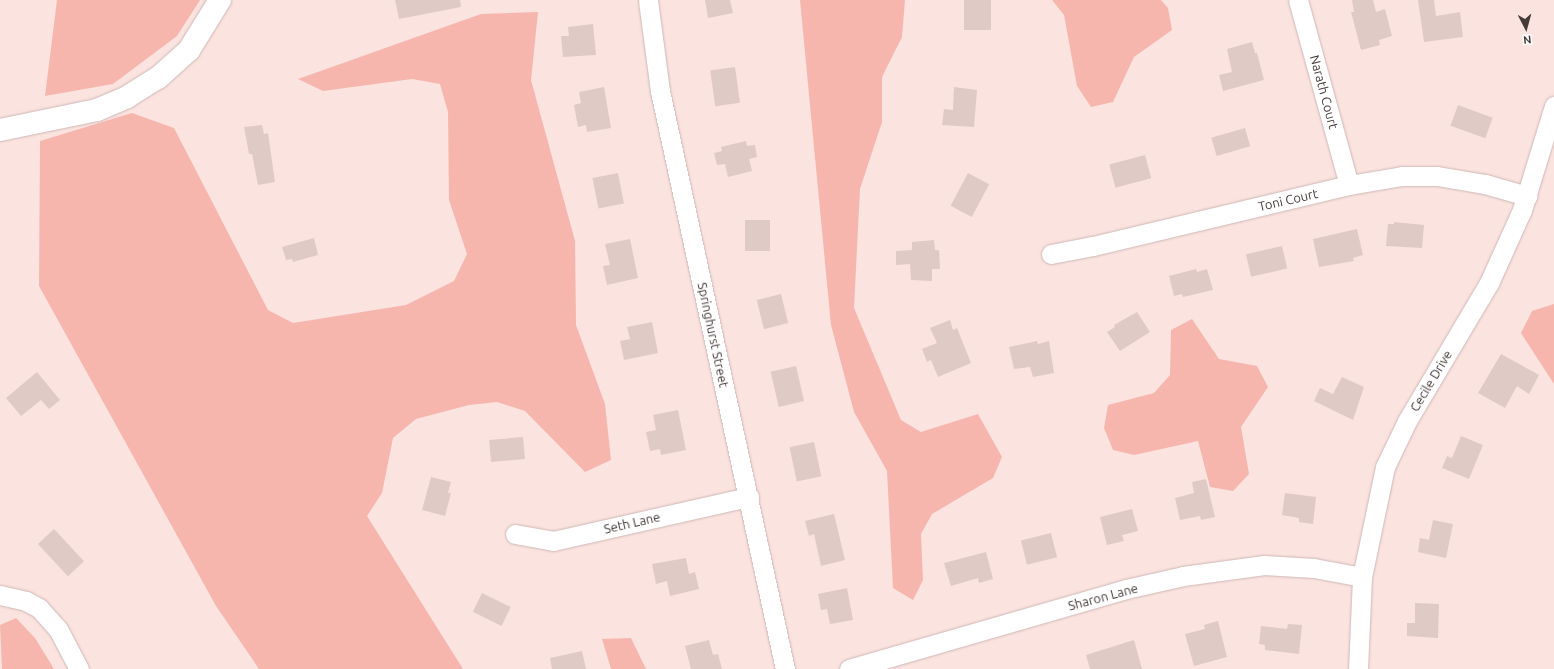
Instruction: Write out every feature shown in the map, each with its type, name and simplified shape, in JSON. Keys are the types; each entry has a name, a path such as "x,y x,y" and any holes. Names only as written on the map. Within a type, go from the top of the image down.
{"street":[{"path":"0,130 97,110 127,97 158,78 189,50 220,0"},
{"name":"Springhurst Street","path":"648,0 660,91 785,669"},
{"name":"Narath Court","path":"1298,0 1349,185"},
{"name":"Cecile Drive","path":"1358,669 1362,577 1385,468 1407,421 1489,283 1526,196 1554,106"},
{"name":"Toni Court","path":"1051,254 1093,246 1349,185 1402,176 1437,176 1485,184 1526,196"},
{"name":"Seth Lane","path":"515,534 553,541 749,497"},
{"name":"Sharon Lane","path":"849,669 1126,590 1182,576 1264,566 1314,568 1362,577"},
{"path":"0,595 26,601 39,608 58,629 79,669"}],"shaded area":[{"path":"57,0 200,0 177,36 113,84 45,96"},
{"path":"800,0 905,0 902,37 882,77 882,122 860,189 854,308 901,420 921,432 978,414 1002,457 993,478 932,514 921,534 923,580 913,600 893,588 887,471 854,412 831,325"},
{"path":"1052,0 1161,0 1168,8 1172,30 1134,57 1113,102 1091,107 1077,86 1064,15"},
{"path":"538,12 531,80 575,241 576,325 605,404 611,460 585,472 525,411 497,402 469,405 416,419 393,438 382,493 367,516 463,669 259,669 216,606 39,286 40,141 132,113 174,128 268,310 293,323 406,305 454,281 467,254 449,200 448,112 440,84 412,79 323,91 298,79 481,14"},
{"path":"1554,304 1554,384 1521,333 1532,311"},
{"path":"1192,319 1219,359 1257,366 1268,387 1241,427 1249,474 1233,491 1210,487 1198,441 1134,455 1113,450 1104,428 1108,405 1154,393 1170,375 1171,330"},
{"path":"16,618 35,638 54,669 2,669 0,625"},
{"path":"631,638 646,669 611,669 602,639"}],"building":[{"path":"395,0 460,0 461,7 399,19"},
{"path":"705,0 730,0 733,13 708,18"},
{"path":"964,0 991,0 991,30 964,30"},
{"path":"1352,0 1373,0 1376,12 1385,9 1392,36 1379,40 1380,45 1361,50 1351,12 1354,12"},
{"path":"1418,0 1434,0 1436,16 1460,12 1463,37 1424,42"},
{"path":"593,24 596,55 563,57 561,36 569,36 568,27"},
{"path":"1252,42 1255,53 1257,53 1264,80 1223,91 1219,75 1232,72 1227,49"},
{"path":"735,67 740,103 715,106 710,70"},
{"path":"604,87 611,128 587,132 586,125 578,127 574,105 581,103 579,92"},
{"path":"954,87 977,90 974,127 942,125 944,109 953,110"},
{"path":"1458,105 1493,118 1485,138 1450,126"},
{"path":"262,125 264,134 268,133 275,182 258,185 252,154 249,154 244,127"},
{"path":"1245,128 1250,146 1217,156 1211,138"},
{"path":"746,141 747,146 755,145 757,157 749,159 752,171 728,177 725,164 717,165 714,153 722,151 721,147"},
{"path":"1145,155 1151,178 1115,188 1109,165"},
{"path":"618,173 624,203 598,208 592,178"},
{"path":"968,173 989,184 972,217 951,206"},
{"path":"745,220 770,220 770,251 745,251"},
{"path":"1394,222 1424,225 1422,248 1386,246 1388,224 1394,224"},
{"path":"1357,229 1363,255 1353,258 1354,261 1319,267 1313,239"},
{"path":"314,238 318,255 293,262 292,259 286,260 282,247"},
{"path":"630,239 638,278 607,285 603,266 610,265 605,244"},
{"path":"934,240 935,250 939,250 940,269 932,269 932,281 911,280 910,264 896,265 896,251 912,250 912,242"},
{"path":"1282,246 1287,268 1251,277 1246,254"},
{"path":"1196,269 1197,272 1207,269 1213,290 1183,297 1182,294 1174,296 1169,276"},
{"path":"781,294 788,323 764,329 757,300"},
{"path":"1137,312 1150,332 1120,351 1107,332 1115,327 1114,325"},
{"path":"950,320 953,330 957,328 971,363 938,377 931,360 927,362 922,349 937,343 930,328"},
{"path":"652,322 658,353 624,360 620,341 630,339 627,327"},
{"path":"1037,341 1038,344 1049,341 1054,373 1033,377 1030,367 1014,369 1009,347"},
{"path":"1501,354 1539,375 1529,394 1517,386 1505,408 1478,393"},
{"path":"796,366 804,401 779,407 771,372"},
{"path":"37,372 60,400 49,409 41,400 21,416 6,398"},
{"path":"1342,377 1364,387 1353,420 1314,401 1320,388 1333,394"},
{"path":"678,410 686,450 661,455 660,449 650,451 646,432 656,430 653,415"},
{"path":"1461,436 1483,445 1469,479 1442,468 1447,456 1452,458"},
{"path":"523,437 525,459 491,462 489,440"},
{"path":"814,442 821,476 797,481 790,447"},
{"path":"431,477 451,482 448,493 451,493 445,516 422,510"},
{"path":"1206,479 1215,517 1201,520 1200,516 1180,520 1175,498 1194,493 1192,482"},
{"path":"1285,493 1316,497 1313,524 1299,522 1299,518 1282,515"},
{"path":"1132,509 1138,531 1122,535 1124,541 1107,545 1100,517"},
{"path":"834,514 845,560 821,566 814,534 809,536 805,521"},
{"path":"1433,520 1453,524 1446,558 1418,552 1420,538 1429,540"},
{"path":"54,529 84,561 68,576 38,544"},
{"path":"1051,533 1057,557 1027,565 1021,540"},
{"path":"986,552 993,579 979,583 978,578 951,586 944,563"},
{"path":"686,558 689,574 695,572 699,589 670,596 667,581 656,584 652,564"},
{"path":"847,588 853,620 830,624 827,609 821,610 818,594"},
{"path":"482,593 511,607 502,626 473,612"},
{"path":"1415,603 1439,604 1438,638 1407,636 1407,623 1415,623"},
{"path":"1218,621 1227,657 1194,666 1185,634 1205,629 1204,625"},
{"path":"1288,624 1302,625 1299,654 1265,650 1265,645 1259,644 1261,626 1287,629"},
{"path":"709,640 713,655 718,654 722,669 691,669 685,646"},
{"path":"1134,640 1142,669 1090,669 1086,655"},
{"path":"582,651 586,669 552,669 550,658"}]}
